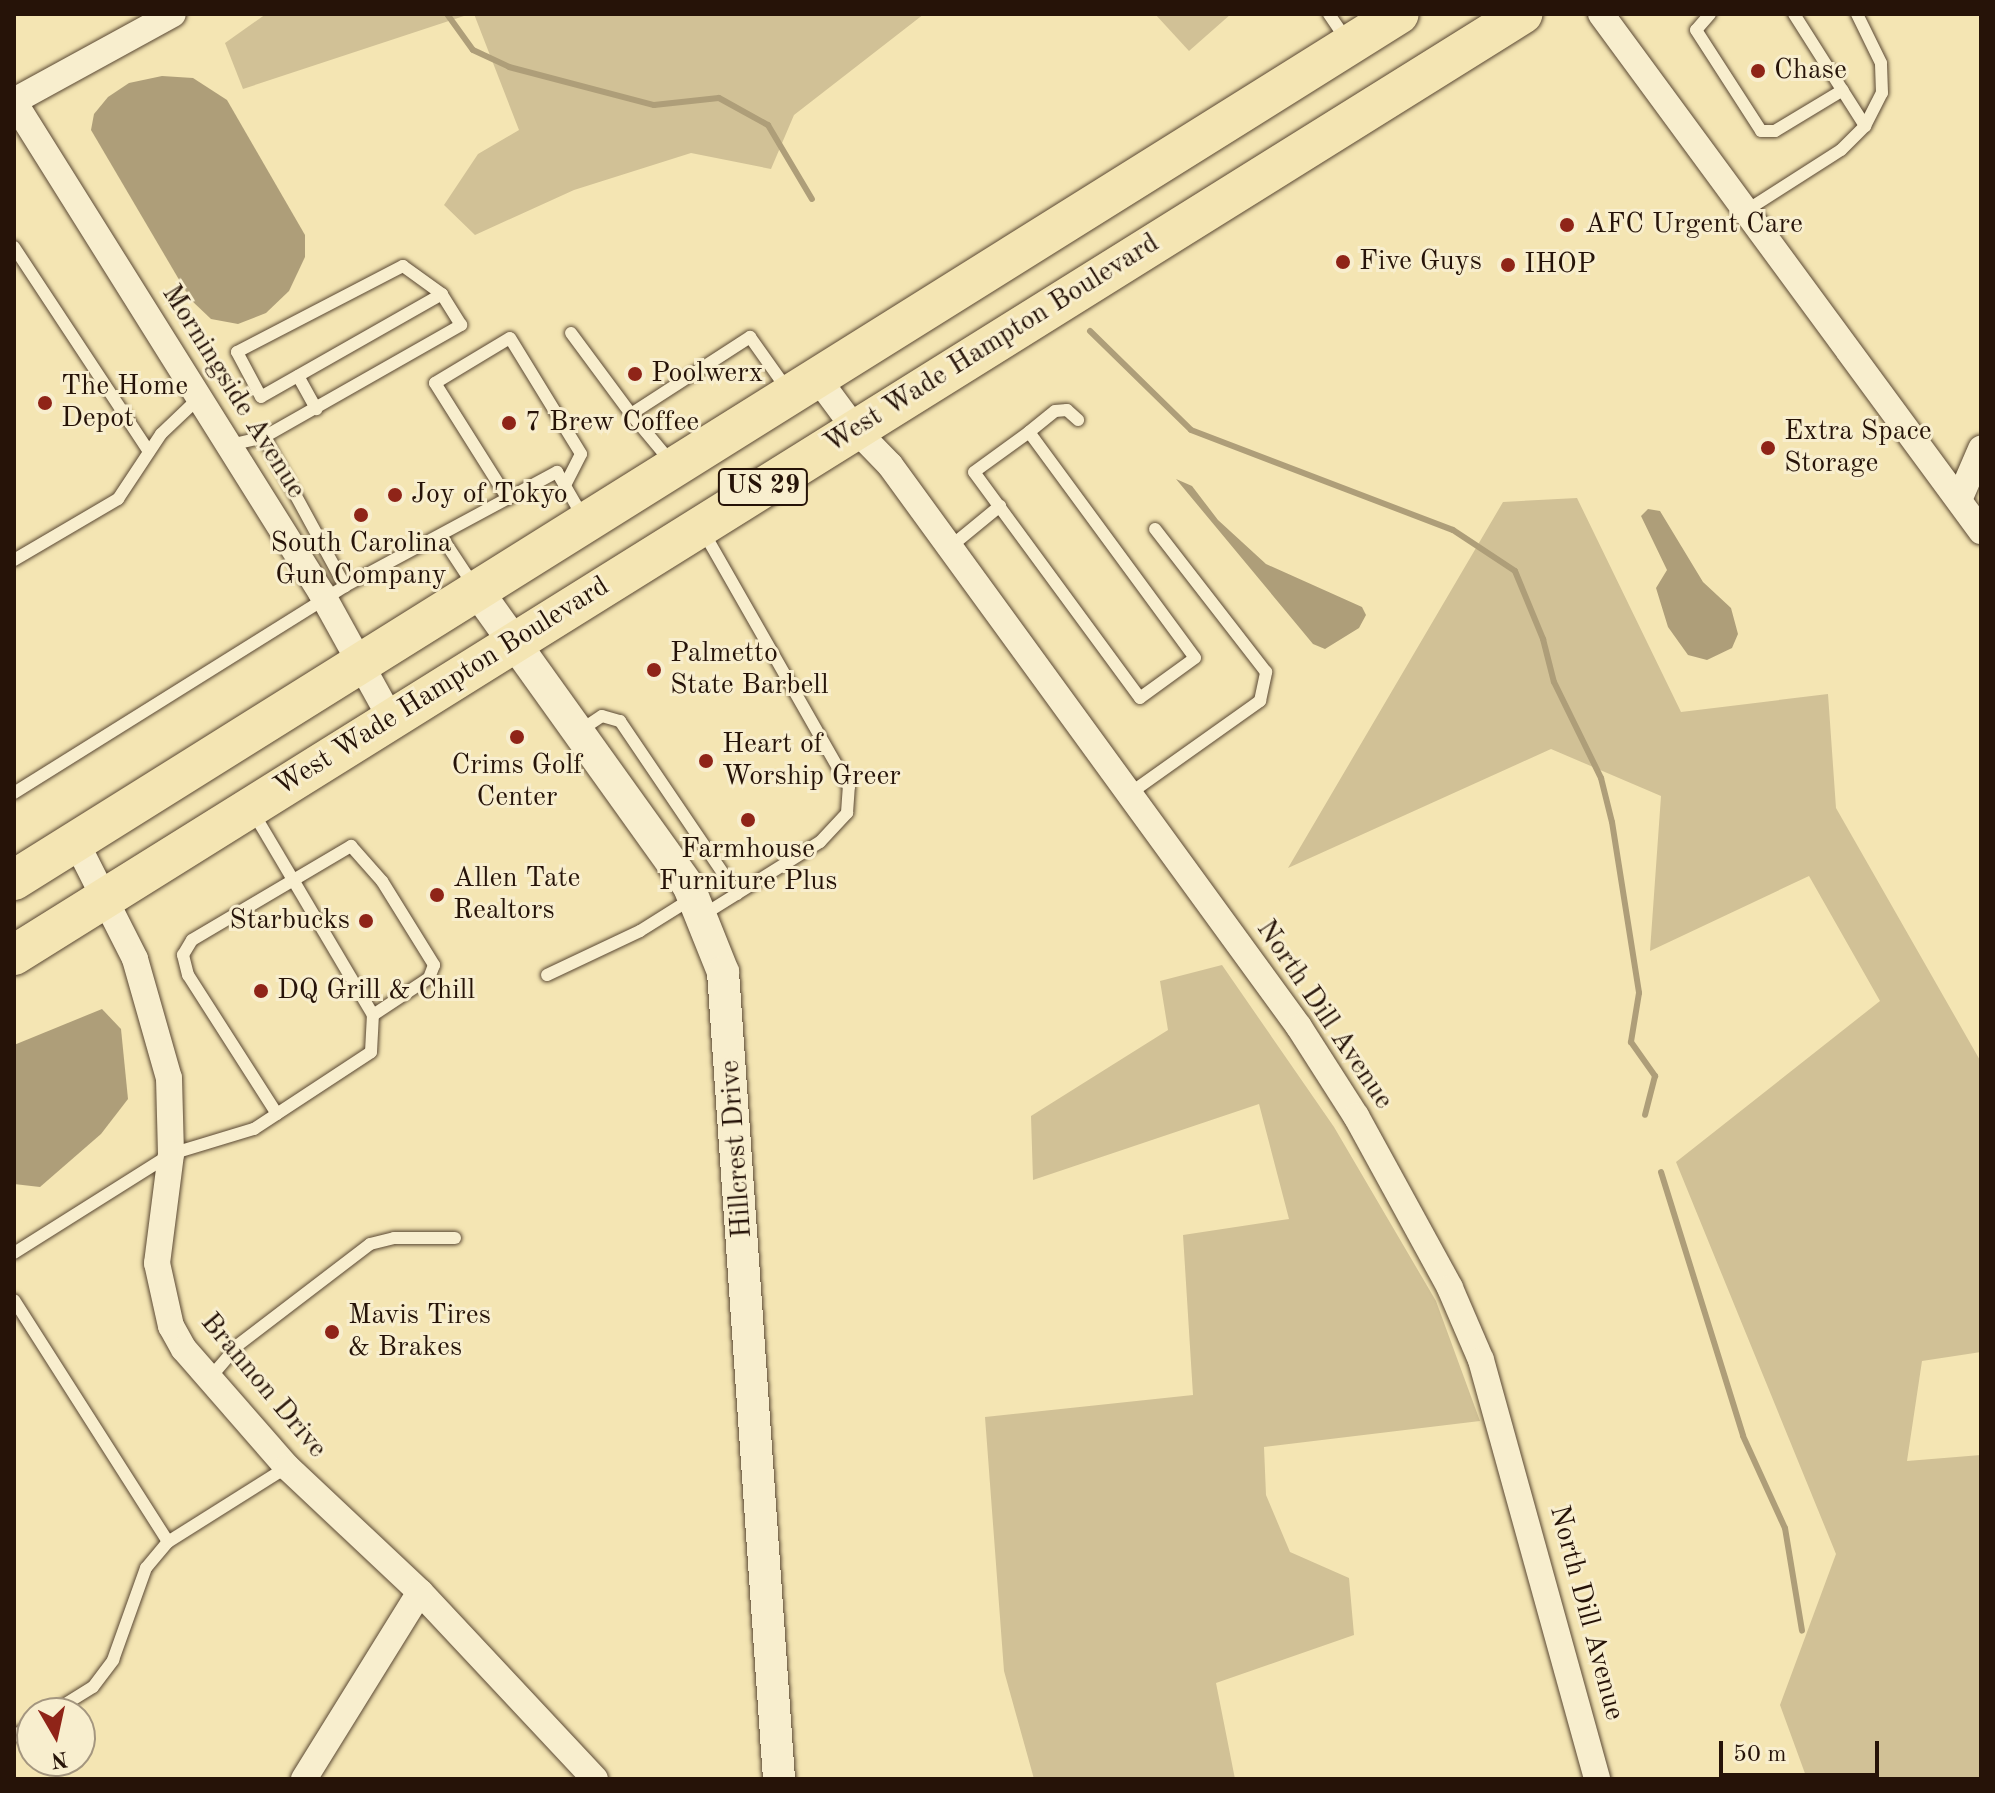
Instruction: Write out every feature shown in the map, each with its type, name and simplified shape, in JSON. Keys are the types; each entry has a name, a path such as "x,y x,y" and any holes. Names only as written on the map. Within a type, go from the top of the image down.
{"main road":[{"name":"US 29","path":"14,880 804,387 1339,29 1399,14"},
{"name":"West Wade Hampton Boulevard","path":"14,955 1522,14"}],"street":[{"path":"14,102 173,14"},
{"path":"1601,14 1981,531"},
{"name":"Morningside Avenue","path":"14,102 229,446 334,593 360,665 391,719"},
{"name":"North Dill Avenue","path":"804,387 855,429 890,465 1126,796 1328,1069 1450,1288 1495,1403 1597,1779"},
{"path":"1959,500 1981,449"},
{"name":"Hillcrest Drive","path":"478,592 699,906 727,1000 779,1779"},
{"name":"Brannon Drive","path":"76,842 135,959 164,1054 172,1102 171,1154 158,1283 171,1326 209,1379 287,1467 420,1592 595,1779"},
{"path":"304,1779 420,1592"}],"lane":[{"path":"1710,14 1696,30 1761,131 1775,131 1843,90"},
{"path":"1794,14 1865,126"},
{"path":"1744,212 1841,150 1865,126 1882,93 1881,63 1857,14"},
{"path":"14,247 149,452"},
{"path":"229,446 264,437 461,325 442,294 403,266 237,352 261,397 442,294"},
{"path":"571,333 675,467"},
{"path":"631,414 750,337 804,387"},
{"path":"508,499 435,383 510,338 581,454 565,486"},
{"path":"298,376 316,409"},
{"path":"14,560 118,499 149,452 199,398"},
{"path":"1029,432 1195,658 1140,698 974,472 1055,411 1067,410 1078,420"},
{"path":"264,437 334,593"},
{"path":"14,793 334,593 557,472 587,523"},
{"path":"949,548 1000,506"},
{"path":"547,975 640,931 737,894 820,842 847,813 849,787 700,527"},
{"path":"1126,796 1260,701 1266,672 1155,529"},
{"path":"441,536 478,592"},
{"path":"576,734 602,716 620,721 737,894"},
{"path":"14,1253 171,1154 254,1129 371,1052 373,1015 250,807"},
{"path":"277,1114 188,975 183,955 192,940 295,883 351,846 359,849 429,950 434,965 429,978 373,1015"},
{"path":"209,1379 238,1345 370,1244 394,1238 455,1238"},
{"path":"14,1300 168,1542"},
{"path":"77,1697 93,1687 113,1660 146,1568 168,1542 287,1467"}],"shaded area":[{"path":"266,14 470,14 243,89 225,43"},
{"path":"474,14 924,14 794,115 771,169 691,153 574,190 475,235 444,205 478,154 519,130"},
{"path":"1155,14 1231,14 1189,51"},
{"path":"162,76 193,78 227,100 305,235 305,257 289,291 266,313 238,324 211,319 191,300 91,130 94,114 108,97 129,83"},
{"path":"1176,479 1192,486 1218,520 1266,564 1362,607 1366,615 1359,628 1325,649 1313,644"},
{"path":"1577,498 1681,712 1828,694 1836,808 1981,1062 1981,1352 1922,1361 1907,1461 1981,1455 1981,1779 1807,1779 1780,1705 1836,1554 1676,1162 1880,1001 1809,876 1650,951 1661,796 1551,749 1288,868 1503,502"},
{"path":"1648,509 1660,511 1703,582 1731,608 1738,634 1732,648 1707,660 1688,655 1668,627 1656,588 1667,570 1641,516"},
{"path":"1222,965 1334,1127 1436,1301 1480,1421 1264,1447 1266,1495 1290,1552 1349,1578 1354,1635 1216,1683 1235,1779 1034,1779 1004,1671 985,1417 1193,1395 1183,1235 1289,1219 1259,1104 1033,1180 1031,1116 1168,1030 1160,981"},
{"path":"102,1009 121,1029 128,1099 101,1134 40,1187 14,1184 14,1045"}],"waterway":[{"path":"447,14 473,50 509,67 654,105 719,98 768,125 812,199"},
{"path":"1090,331 1191,430 1453,530 1515,571 1543,639 1554,682 1601,778 1612,822 1639,993 1631,1042 1655,1076 1645,1115"},
{"path":"1661,1172 1743,1436 1785,1528 1802,1631"}],"place":[{"name":"Chase","path":"1758,71"},
{"name":"AFC Urgent Care","path":"1567,225"},
{"name":"Five Guys","path":"1343,262"},
{"name":"IHOP","path":"1508,265"},
{"name":"Poolwerx","path":"635,374"},
{"name":"The Home Depot","path":"45,403"},
{"name":"7 Brew Coffee","path":"509,423"},
{"name":"Extra Space Storage","path":"1768,448"},
{"name":"Joy of Tokyo","path":"395,495"},
{"name":"South Carolina Gun Company","path":"361,515"},
{"name":"Palmetto State Barbell","path":"654,670"},
{"name":"Crims Golf Center","path":"517,737"},
{"name":"Heart of Worship Greer","path":"706,761"},
{"name":"Farmhouse Furniture Plus","path":"748,820"},
{"name":"Allen Tate Realtors","path":"437,895"},
{"name":"Starbucks","path":"366,921"},
{"name":"DQ Grill & Chill","path":"261,991"},
{"name":"Mavis Tires & Brakes","path":"332,1332"}]}
